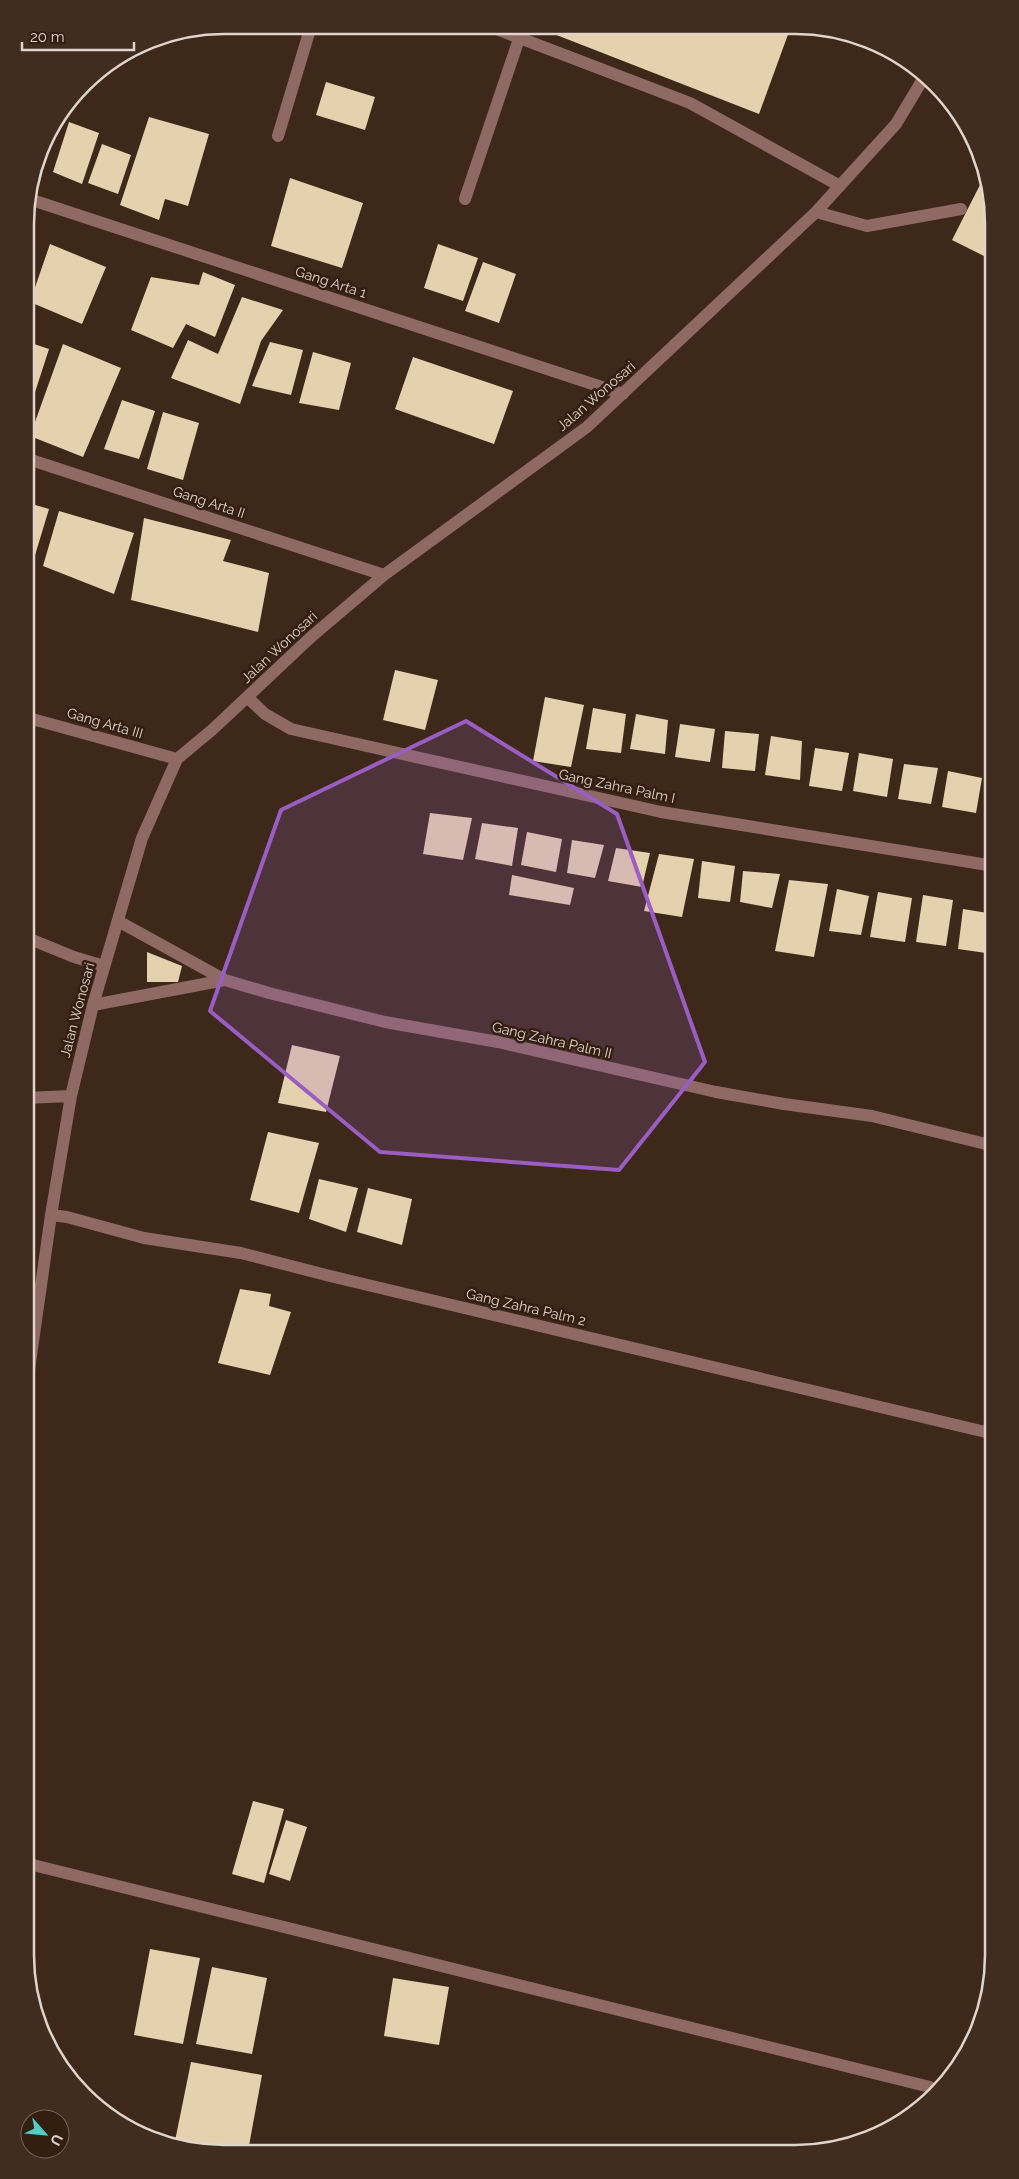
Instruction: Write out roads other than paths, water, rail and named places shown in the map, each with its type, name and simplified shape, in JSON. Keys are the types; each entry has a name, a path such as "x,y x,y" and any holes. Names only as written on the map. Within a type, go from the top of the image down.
{"street":[{"path":"278,136 309,34"},
{"path":"514,34 690,103 840,186"},
{"path":"465,198 520,36"},
{"name":"Jalan Wonosari","path":"34,1335 51,1215 71,1096 93,1005 142,838 177,759 311,637 384,575 587,427 816,212 896,124 921,82"},
{"name":"Gang Arta 1","path":"35,201 623,394"},
{"path":"816,212 867,226 961,209"},
{"name":"Gang Arta II","path":"34,461 384,575"},
{"name":"Gang Zahra Palm I","path":"247,697 264,714 291,729 661,812 985,865"},
{"name":"Gang Arta III","path":"34,719 177,759"},
{"name":"Gang Zahra Palm II","path":"118,921 224,980 385,1022 498,1042 716,1092 784,1104 872,1116 985,1144"},
{"path":"34,941 74,957 104,966"},
{"path":"93,1005 224,980"},
{"path":"34,1098 71,1096"},
{"name":"Gang Zahra Palm 2","path":"51,1215 144,1238 241,1253 350,1281 985,1432"},
{"path":"34,1865 930,2087"}]}
